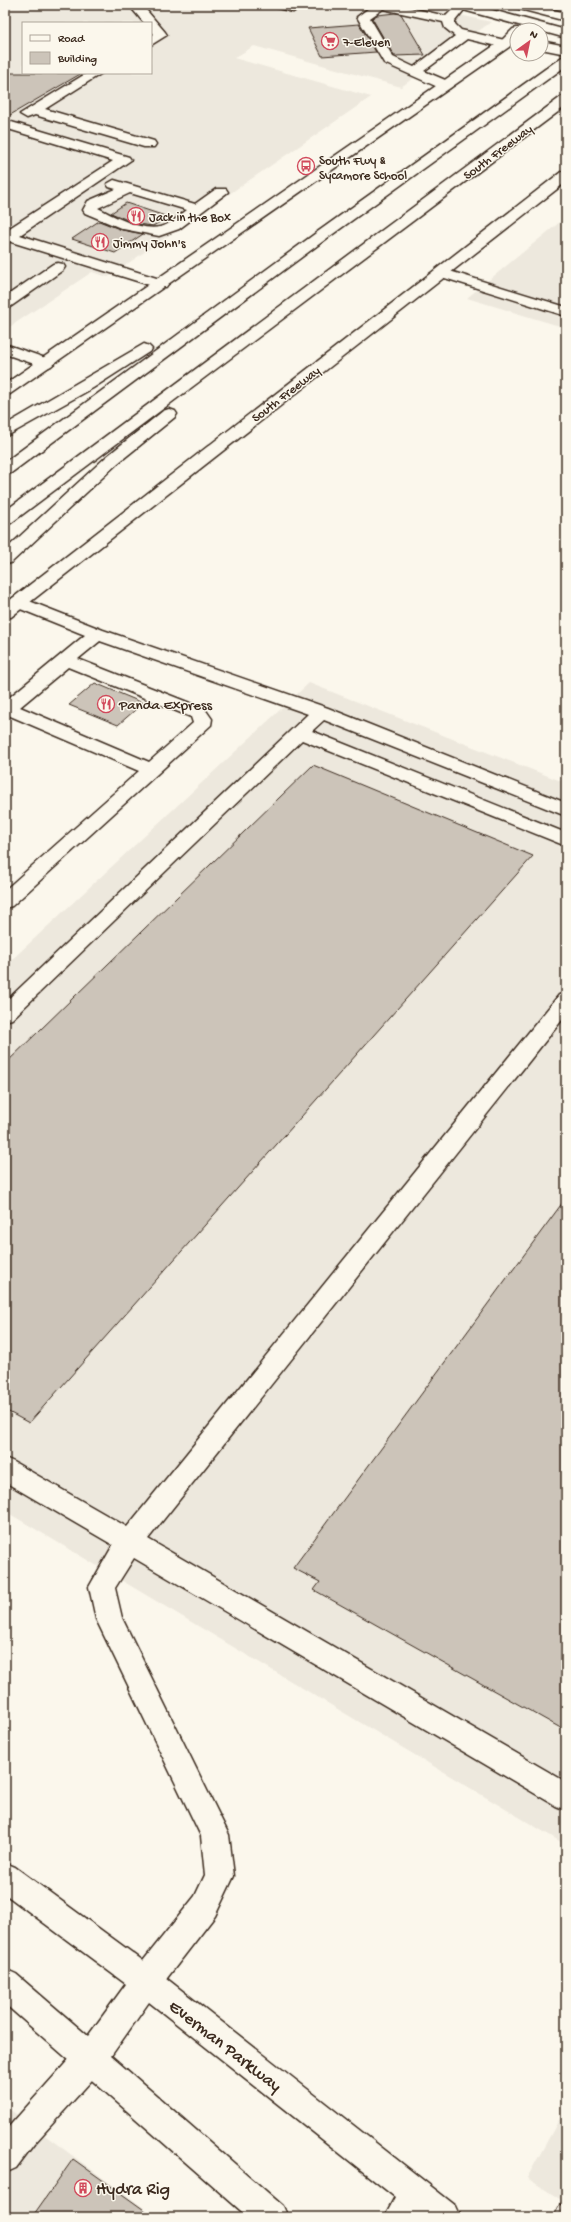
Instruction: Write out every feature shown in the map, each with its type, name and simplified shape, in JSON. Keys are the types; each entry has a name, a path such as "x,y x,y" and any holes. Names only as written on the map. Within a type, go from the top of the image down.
{"main road":[{"path":"135,5 150,22"},
{"path":"282,5 293,8 298,5"},
{"path":"445,85 388,60 363,17 381,5 449,20"},
{"path":"509,23 462,5 449,20 449,25 457,33 509,45"},
{"path":"520,5 566,17"},
{"path":"530,22 556,5"},
{"path":"152,24 161,35 152,40"},
{"path":"549,32 566,34"},
{"path":"415,72 464,35"},
{"path":"5,391 487,56 509,46"},
{"path":"549,47 566,50"},
{"path":"5,470 321,236 566,60"},
{"path":"7,126 94,74"},
{"name":"South Freeway","path":"5,519 566,100"},
{"path":"34,110 149,144"},
{"path":"7,126 124,160 7,235"},
{"name":"South Freeway","path":"5,613 566,175"},
{"path":"96,179 197,209"},
{"path":"128,189 93,204 90,210 103,217 154,233 167,230 221,192"},
{"path":"7,235 161,284"},
{"path":"5,432 114,370 291,247 321,236"},
{"path":"5,304 58,267"},
{"path":"440,272 563,307"},
{"path":"5,559 112,460 240,357 260,328"},
{"path":"5,349 46,363"},
{"path":"19,602 97,634 321,712 566,810"},
{"path":"97,634 6,709 152,770"},
{"path":"5,901 202,725 203,719 198,713 66,660"},
{"path":"5,1014 321,712"},
{"path":"300,732 566,840"},
{"path":"5,2157 22,2133 91,2058 146,1981 205,1906 220,1876 215,1835 109,1619 102,1587 116,1559 566,1000"},
{"path":"5,1469 566,1797"},
{"name":"Everman Parkway","path":"5,1877 146,1981 407,2206 445,2217"},
{"path":"5,1984 272,2217"}],"shaded area":[{"path":"5,5 428,5 446,12 491,22 401,87 254,46 234,58 371,97 108,277 92,272 5,330"},
{"path":"566,217 566,328 467,298"},
{"path":"309,683 566,783 566,1845 5,1511 5,966"},
{"path":"5,2106 156,2217 5,2217"},
{"path":"566,2107 566,2203 527,2178"}],"building":[{"path":"395,13 401,14 425,55 394,56 372,18 377,15"},
{"path":"359,24 376,52 322,56 308,28"},
{"path":"5,73 80,74 5,118"},
{"name":"Jack in the Box","path":"126,203 168,217 153,226 137,224 111,213"},
{"path":"99,221 122,230 143,234 115,253 72,239"},
{"name":"Panda Express","path":"95,683 143,703 118,725 69,705"},
{"path":"313,765 533,856 29,1423 5,1410 5,1064"},
{"path":"566,1198 566,1731 314,1590 320,1582 293,1568"},
{"name":"Hydra Rig","path":"73,2159 154,2217 32,2217"}],"railway":[{"path":"556,2217 566,2199"}],"place":[{"name":"7-Eleven","path":"330,41"},
{"name":"South Fwy & Sycamore School","path":"306,166"},
{"name":"Jack in the Box","path":"136,216"},
{"name":"Jimmy John's","path":"100,242"},
{"name":"Panda Express","path":"106,704"},
{"name":"Hydra Rig","path":"83,2188"}]}
